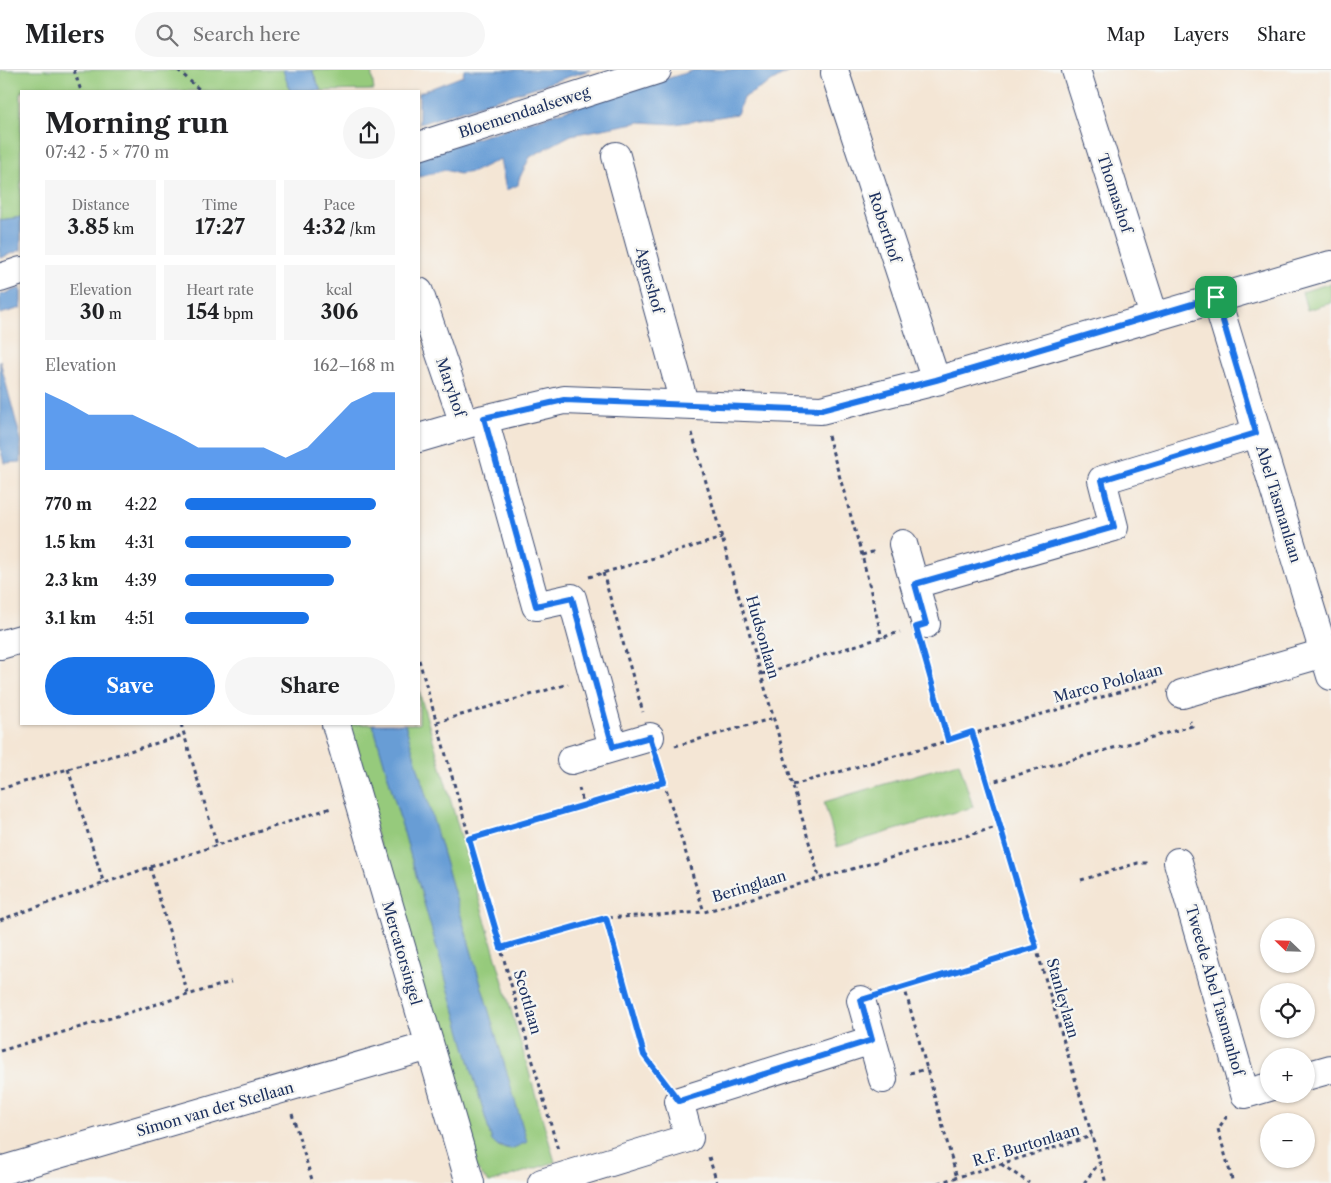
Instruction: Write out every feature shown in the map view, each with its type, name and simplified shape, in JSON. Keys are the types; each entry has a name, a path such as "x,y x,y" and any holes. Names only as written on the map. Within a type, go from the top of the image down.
{"street":[{"name":"Bloemendaalseweg","path":"420,146 657,70"},
{"name":"Thomashof","path":"1076,70 1154,316"},
{"name":"Roberthof","path":"834,72 936,380"},
{"name":"Agneshof","path":"616,156 684,403"},
{"path":"420,438 474,421 564,400 684,403 821,410 936,380 1331,265"},
{"path":"0,278 20,271"},
{"name":"Maryhof","path":"420,294 474,421 536,606 572,598"},
{"name":"Abel Tasmanlaan","path":"1182,694 1328,665 1216,297"},
{"path":"915,584 1114,527 1102,480 1256,433"},
{"path":"903,544 915,584 921,626"},
{"path":"572,598 613,747"},
{"path":"0,645 20,639"},
{"name":"Mercatorsingel","path":"336,725 470,1183"},
{"path":"571,760 613,747 653,744"},
{"name":"Tweede Abel Tasmanhof","path":"1178,862 1257,1090"},
{"path":"861,1000 883,1079"},
{"path":"554,1180 689,1138 679,1101 872,1040"},
{"name":"Simon van der Stellaan","path":"0,1171 429,1046"},
{"path":"1315,1073 1331,1069"}],"path":[{"path":"74,70 81,90"},
{"path":"178,71 199,90"},
{"name":"Hudsonlaan","path":"684,403 819,877"},
{"path":"821,410 862,555 882,638"},
{"path":"572,598 581,580 722,538"},
{"path":"603,573 704,912"},
{"path":"762,674 921,626 948,740"},
{"name":"Scottlaan","path":"420,663 501,948 554,1180"},
{"path":"437,722 594,676"},
{"name":"Marco Pololaan","path":"793,785 972,732 1176,676 1192,726 988,783"},
{"path":"653,744 774,718"},
{"path":"181,725 217,845"},
{"name":"Stanleylaan","path":"972,732 1106,1183"},
{"path":"0,789 184,734"},
{"path":"68,769 104,884"},
{"path":"469,839 664,782"},
{"path":"0,920 150,867 358,799"},
{"name":"Beringlaan","path":"501,948 606,918 704,912 819,877 1000,826"},
{"path":"1081,880 1138,863 1178,862"},
{"path":"150,867 188,994"},
{"path":"606,918 644,1055 679,1101"},
{"path":"861,1000 1036,947"},
{"path":"0,1051 231,982"},
{"path":"904,986 957,1178"},
{"path":"285,1089 313,1183"},
{"path":"1232,1183 1218,1129 1257,1090"},
{"name":"R.F. Burtonlaan","path":"938,1183 1092,1136"},
{"path":"1084,1183 1099,1163"},
{"path":"1001,1164 1029,1183"}],"green space":[{"path":"0,70 283,70 290,90 20,90 20,217 0,220"},
{"path":"312,70 371,70 374,90 321,90"},
{"path":"1331,283 1331,303 1307,310 1302,292"},
{"path":"420,694 555,1162 489,1183 474,1166 344,725 373,725 492,1141 504,1148 527,1142 405,725 420,725"},
{"path":"959,762 973,807 837,847 824,802"}],"water":[{"path":"283,70 312,70 321,90 290,90"},
{"path":"464,70 590,70 420,124 420,93 463,76"},
{"path":"695,70 792,70 743,98 737,114 675,124 640,122 571,135 530,157 518,185 506,190 500,159 473,172 459,174 445,170 420,177 420,156"},
{"path":"20,217 20,250 0,258 0,220"},
{"path":"20,288 20,308 0,314 0,295"},
{"path":"0,361 20,436 20,462 4,463 0,447"},
{"path":"373,725 405,725 527,1142 511,1149 496,1145 492,1141"}],"route":[{"path":"1216,297 1256,433 1102,480 1114,527 915,584 926,624 916,627 948,740 972,732 1036,947 861,1000 872,1040 679,1101 644,1055 606,918 501,948 469,839 664,782 650,737 613,747 572,598 536,606 484,418 564,400 684,403 821,410 936,380 1216,297"}]}
